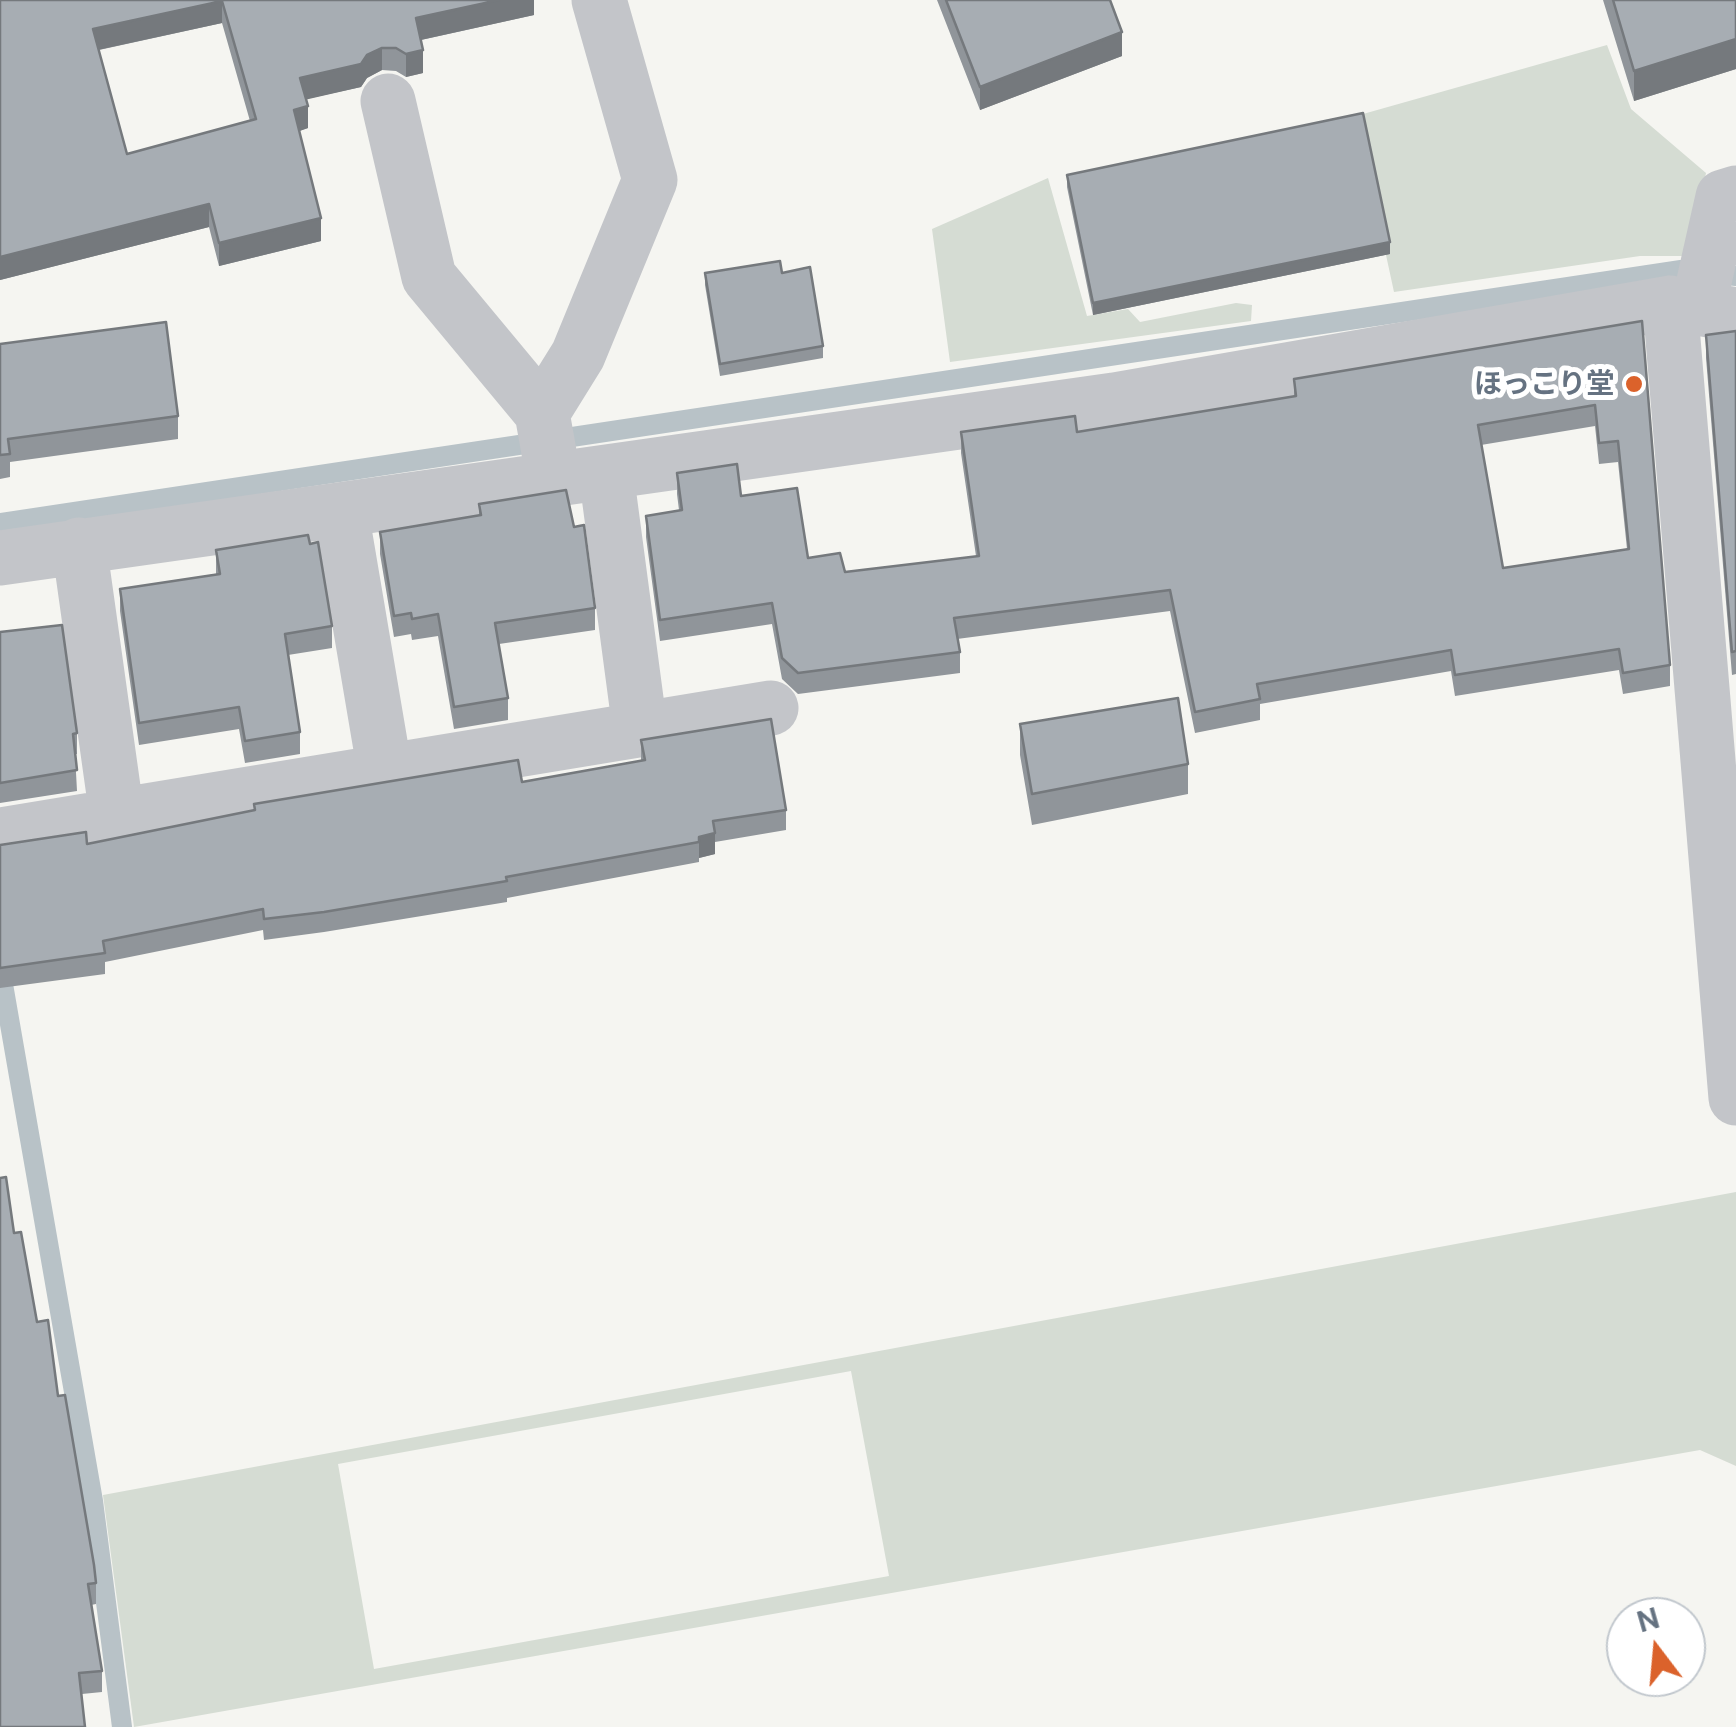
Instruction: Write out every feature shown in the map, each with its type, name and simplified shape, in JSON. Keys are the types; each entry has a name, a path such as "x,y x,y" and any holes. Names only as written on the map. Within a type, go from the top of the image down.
{"street":[{"path":"559,449 578,356 650,180 600,0"},
{"path":"388,101 429,277 559,449 640,729"},
{"path":"1736,193 1723,197 1702,297 1736,1098"},
{"path":"0,558 341,512 559,449 1114,400 1702,297"},
{"path":"341,512 386,772"},
{"path":"78,545 117,816"},
{"path":"0,835 771,708"}],"shaded area":[{"path":"1607,45 1631,109 1706,173 1689,256 1640,256 1394,292 1356,116"},
{"path":"1048,178 1087,316 1128,309 1140,322 1236,303 1252,305 1251,321 950,362 932,229"},
{"path":"1736,1192 1736,1466 1700,1450 134,1727 103,1495","holes":["851,1371 889,1576 374,1669 338,1464"]}],"building":[{"path":"0,0 499,0 416,18 423,50 406,54 396,48 382,48 367,55 361,64 300,78 308,106 294,110 321,218 219,243 209,204 0,257","holes":["222,1 256,119 127,154 93,29"]},
{"path":"946,0 1110,0 1122,32 980,87"},
{"path":"1613,0 1736,0 1736,39 1634,71"},
{"path":"1363,113 1390,242 1093,303 1067,175"},
{"path":"780,261 782,273 810,267 823,346 720,364 705,273"},
{"path":"1642,321 1670,665 1623,673 1619,649 1455,675 1451,650 1257,684 1260,699 1195,712 1170,590 954,618 960,652 798,673 782,658 772,603 660,620 646,516 682,510 677,473 737,464 741,496 797,488 808,558 840,553 845,572 979,556 961,432 1075,416 1077,432 1296,396 1294,379","holes":["1595,405 1599,443 1618,441 1629,549 1503,568 1478,425"]},
{"path":"166,322 178,416 8,439 10,454 0,455 0,344"},
{"path":"1736,331 1736,651 1732,652 1706,335"},
{"path":"566,490 574,527 584,525 595,608 495,623 508,698 454,707 438,614 412,619 411,613 394,616 380,532 481,515 479,504"},
{"path":"308,535 310,544 318,542 332,626 285,634 300,732 245,741 239,707 139,723 120,589 220,574 216,550"},
{"path":"62,625 77,733 73,734 77,770 0,783 0,632"},
{"path":"1178,698 1188,764 1032,794 1020,724"},
{"path":"771,719 786,810 713,821 715,833 699,837 699,842 506,877 507,881 324,912 264,919 263,909 103,941 105,953 0,968 0,845 86,832 87,844 255,810 254,804 518,760 522,782 645,760 641,740"},
{"path":"6,1177 14,1233 21,1232 37,1322 48,1320 58,1396 65,1395 94,1565 96,1583 88,1584 102,1671 79,1673 85,1727 0,1727 0,1178"}],"waterway":[{"path":"0,523 1681,270 1736,276"},
{"path":"0,967 93,1501 122,1727"}],"place":[{"name":"ほっこり堂","path":"1634,384"}]}
